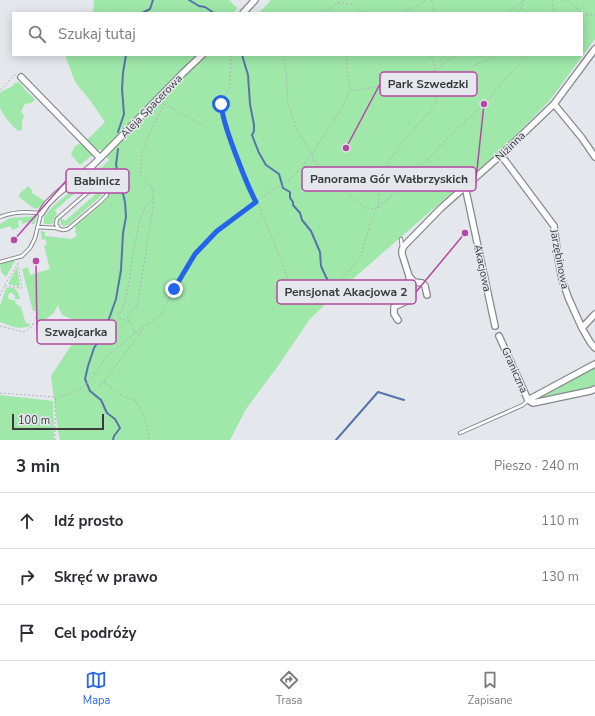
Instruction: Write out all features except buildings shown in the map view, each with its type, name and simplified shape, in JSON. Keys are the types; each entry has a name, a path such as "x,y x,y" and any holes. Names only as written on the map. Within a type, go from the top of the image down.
{"street":[{"path":"244,12 254,0"},
{"name":"Nizinna","path":"402,250 404,246 440,208 501,155 554,104 595,49"},
{"name":"Aleja Spacerowa","path":"41,213 58,194 92,166 201,56"},
{"path":"21,78 100,158"},
{"path":"554,104 582,138 595,157"},
{"name":"Jarzębinowa","path":"501,155 554,226 562,279 568,297 582,328 595,348"},
{"name":"Akacjowa","path":"466,186 495,326"},
{"path":"398,320 394,314 394,307 411,300 409,276 402,250"},
{"path":"409,276 414,282 422,283 427,296"},
{"path":"582,328 595,314"},
{"name":"Graniczna","path":"499,336 528,400 595,364"},
{"path":"528,400 533,402 595,389"}],"lane":[{"path":"92,166 98,178 99,185"},
{"path":"59,229 56,224 57,219 96,185 99,185"},
{"path":"38,227 63,230 68,229 107,195 106,190 99,185"},
{"path":"0,218 19,212 41,213 35,238 30,248 22,256 0,262"},
{"path":"401,239 402,250"},
{"path":"460,433 523,405 528,400"}],"path":[{"path":"323,12 343,0"},
{"path":"404,12 427,0"},
{"path":"431,0 433,4 433,12"},
{"path":"509,12 524,0 520,12"},
{"path":"552,0 554,12"},
{"path":"567,0 580,12"},
{"path":"338,3 353,4 360,12"},
{"path":"583,14 595,15"},
{"path":"231,56 230,85 221,104 222,114 238,161 264,218 288,281 303,301 313,301 343,291 343,278 361,256 371,220 378,207 395,193 452,134 484,104 526,56"},
{"path":"282,56 286,70 288,104 296,127 312,154 314,161 343,186 361,205 374,209 378,207"},
{"path":"0,393 56,398 82,388 89,382 107,356 160,315 195,254 217,231 272,190 284,185 312,154 344,104 350,90 346,70 348,56"},
{"path":"378,207 381,178 387,164 405,139 432,109 436,102 434,89 436,70 431,56"},
{"path":"350,90 359,90 397,83 421,73 436,70 455,56"},
{"path":"436,96 453,85 474,66 494,56"},
{"path":"0,90 16,74 21,78"},
{"path":"162,103 206,127"},
{"path":"135,333 126,316 136,306 138,301 153,208 153,189 140,174 141,164 144,149 164,104"},
{"path":"343,186 348,184 371,182 381,178"},
{"path":"129,321 119,318 118,315 124,309 130,278 132,256 139,224 145,207 153,197"},
{"path":"0,296 22,256"},
{"path":"5,286 22,288 17,264"},
{"path":"0,326 23,332 29,329 33,325 33,322"},
{"path":"99,386 104,382 144,326"},
{"path":"104,382 124,397 136,400 142,413 149,440"},
{"path":"55,440 56,398"}],"green space":[{"path":"94,0 229,0 237,8 235,12 93,12"},
{"path":"271,0 595,0 595,39 583,55 583,12 260,12"},
{"path":"65,56 582,56 550,100 503,148 339,291 310,319 246,409 230,440 60,440 51,376 87,321 76,321 62,315 58,305 53,314 37,323 35,318 37,314 36,311 33,311 22,269 28,267 30,275 50,269 44,246 47,244 45,239 42,240 41,231 45,232 45,236 72,239 77,235 75,232 75,226 104,201 109,194 108,188 101,181 97,170 109,160 100,149 80,165 71,155 74,147 90,137 105,122 75,82"},
{"path":"19,82 35,100 31,103 25,104 21,111 24,116 22,121 22,130 18,131 3,114 0,108 0,93"},
{"path":"92,172 95,179 92,184 89,181 55,210 57,214 52,224 44,224 44,217 53,206 91,176 90,174"},
{"path":"28,186 32,190 32,193 43,200 44,202 40,207 35,209 19,197 19,194"},
{"path":"98,187 103,190 101,196 68,225 61,225 61,218 65,221 98,192 95,188"},
{"path":"37,217 34,224 32,224 31,221 22,224 21,220 18,221 19,227 12,230 10,226 0,229 0,224 10,218"},
{"path":"13,260 15,261 6,277 1,272 0,264"},
{"path":"17,267 20,287 8,284"},
{"path":"6,288 14,288 17,291 20,298 19,299 14,298 15,296 12,293 9,293 8,297 9,299 16,301 15,303 21,307 26,324 29,323 30,326 18,328 0,322 0,306"},
{"path":"595,367 595,385 564,394 535,399 546,395"},
{"path":"0,395 53,401 54,440 0,440"}],"waterway":[{"path":"144,12 150,9 153,0"},
{"path":"189,0 212,12"},
{"path":"118,132 124,114 122,89 126,56"},
{"path":"242,56 248,75 250,104 254,125 252,135 259,153 266,165 279,174 283,188 290,192 290,198 293,205 300,213 302,220 311,231 320,252 321,266 326,277 329,282 336,285"},
{"path":"113,440 120,428 115,419 107,413 101,400 90,391 85,379 94,348 105,330 116,299 121,270 123,233 126,217 125,202 116,165 118,149"},
{"path":"336,440 378,392 404,400"}],"place":[{"name":"Panorama Gór Wałbrzyskich","path":"484,104"},
{"name":"Park Szwedzki","path":"346,148"},
{"name":"Pensjonat Akacjowa 2","path":"465,233"},
{"name":"Babinicz","path":"14,240"},
{"name":"Szwajcarka","path":"36,261"}],"route":[{"path":"174,289 195,254 217,231 256,202 230,140 222,114 221,104"}]}
